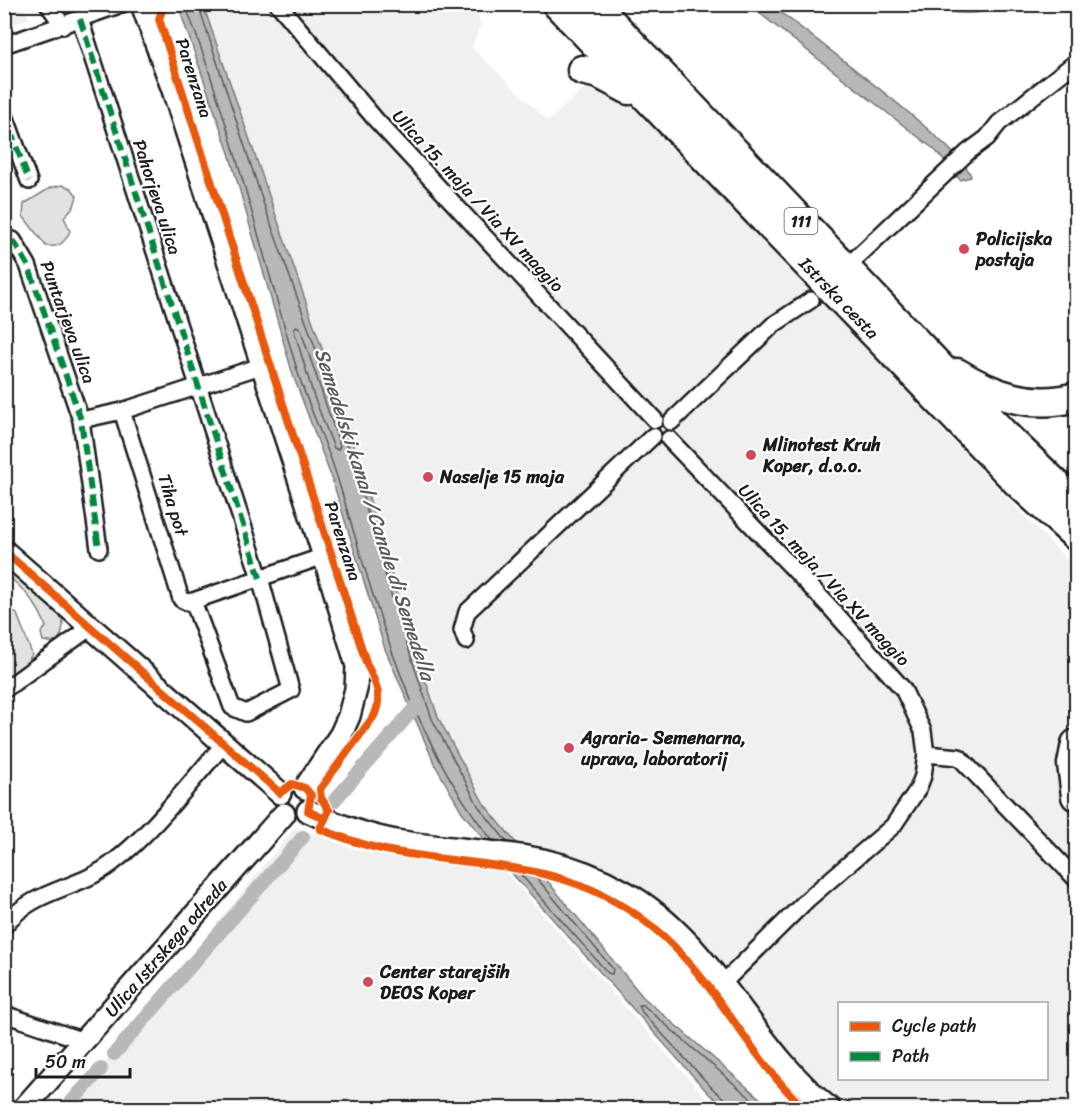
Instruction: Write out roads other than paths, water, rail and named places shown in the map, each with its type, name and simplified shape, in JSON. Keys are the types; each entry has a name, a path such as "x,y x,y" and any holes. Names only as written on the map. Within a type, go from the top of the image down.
{"highway":[{"name":"Istrska cesta","path":"556,4 1018,483 1077,536"},
{"name":"Istrska cesta","path":"594,4 1003,433 1077,503"},
{"path":"582,70 612,80 652,104"},
{"path":"929,356 993,392 1018,400 1054,401 1077,397"},
{"path":"1018,483 1023,497 1034,514 1077,558"},
{"path":"1077,744 1072,764 1072,780 1077,796"}],"street":[{"path":"48,4 63,26"},
{"path":"4,45 122,4"},
{"name":"Ulica 15. maja / Via XV maggio","path":"278,4 376,120 655,420"},
{"path":"141,6 173,90 324,556 357,666 356,689 349,716 341,734 305,788"},
{"name":"Pahorjeva ulica","path":"80,20 260,578 291,690 246,713 232,707 193,601"},
{"path":"855,259 962,157 987,138 999,123 1077,62"},
{"path":"4,113 29,182"},
{"name":"Puntarjeva ulica","path":"13,240 28,265 81,420 99,549"},
{"path":"671,422 773,325 811,300"},
{"path":"81,420 122,411 261,366"},
{"name":"Tiha pot","path":"122,411 181,599 187,602 193,601"},
{"path":"466,641 462,630 467,612 661,438 674,431 671,422 663,418 655,420 651,426 661,438"},
{"name":"Ulica 15. maja / Via XV maggio","path":"661,438 828,605 903,689 923,730 926,754 923,776 918,789 893,826 808,899 722,984"},
{"path":"4,551 280,793"},
{"path":"193,601 324,556"},
{"path":"4,690 92,627"},
{"path":"4,926 10,918 47,892 93,876 112,864 147,831 219,750"},
{"path":"926,754 958,757 1077,879"},
{"path":"292,784 305,788 311,795 308,811 297,818 284,814 278,804 280,793 292,784"},
{"path":"308,811 335,824 401,842 510,852 550,860 608,882 651,909 675,930 722,984 769,1049 829,1108"},
{"name":"Ulica Istrskega odreda","path":"24,1108 284,814"},
{"path":"4,1014 84,1041"}],"water":[{"path":"178,5 203,5 343,409 403,613 438,717 484,804 643,997 771,1108 727,1108 709,1094 515,877 462,812 435,765 385,649 332,479 293,375 229,153"},
{"path":"749,5 771,5 847,63 914,117 963,163 971,177 960,180 935,150"}],"waterway":[{"path":"334,801 419,703"},
{"path":"114,1054 303,837"},
{"path":"66,1108 101,1069"}],"place":[{"name":"Policijska postaja","path":"964,249"},
{"name":"Mlinotest Kruh Koper, d.o.o.","path":"751,455"},
{"name":"Naselje 15 maja","path":"428,477"},
{"name":"Agraria- Semenarna, uprava, laboratorij","path":"569,748"},
{"name":"Center starejših DEOS Koper","path":"368,982"}],"water label":[{"name":"Semedelski kanal / Canale di Semedella","path":"375,514"}]}
